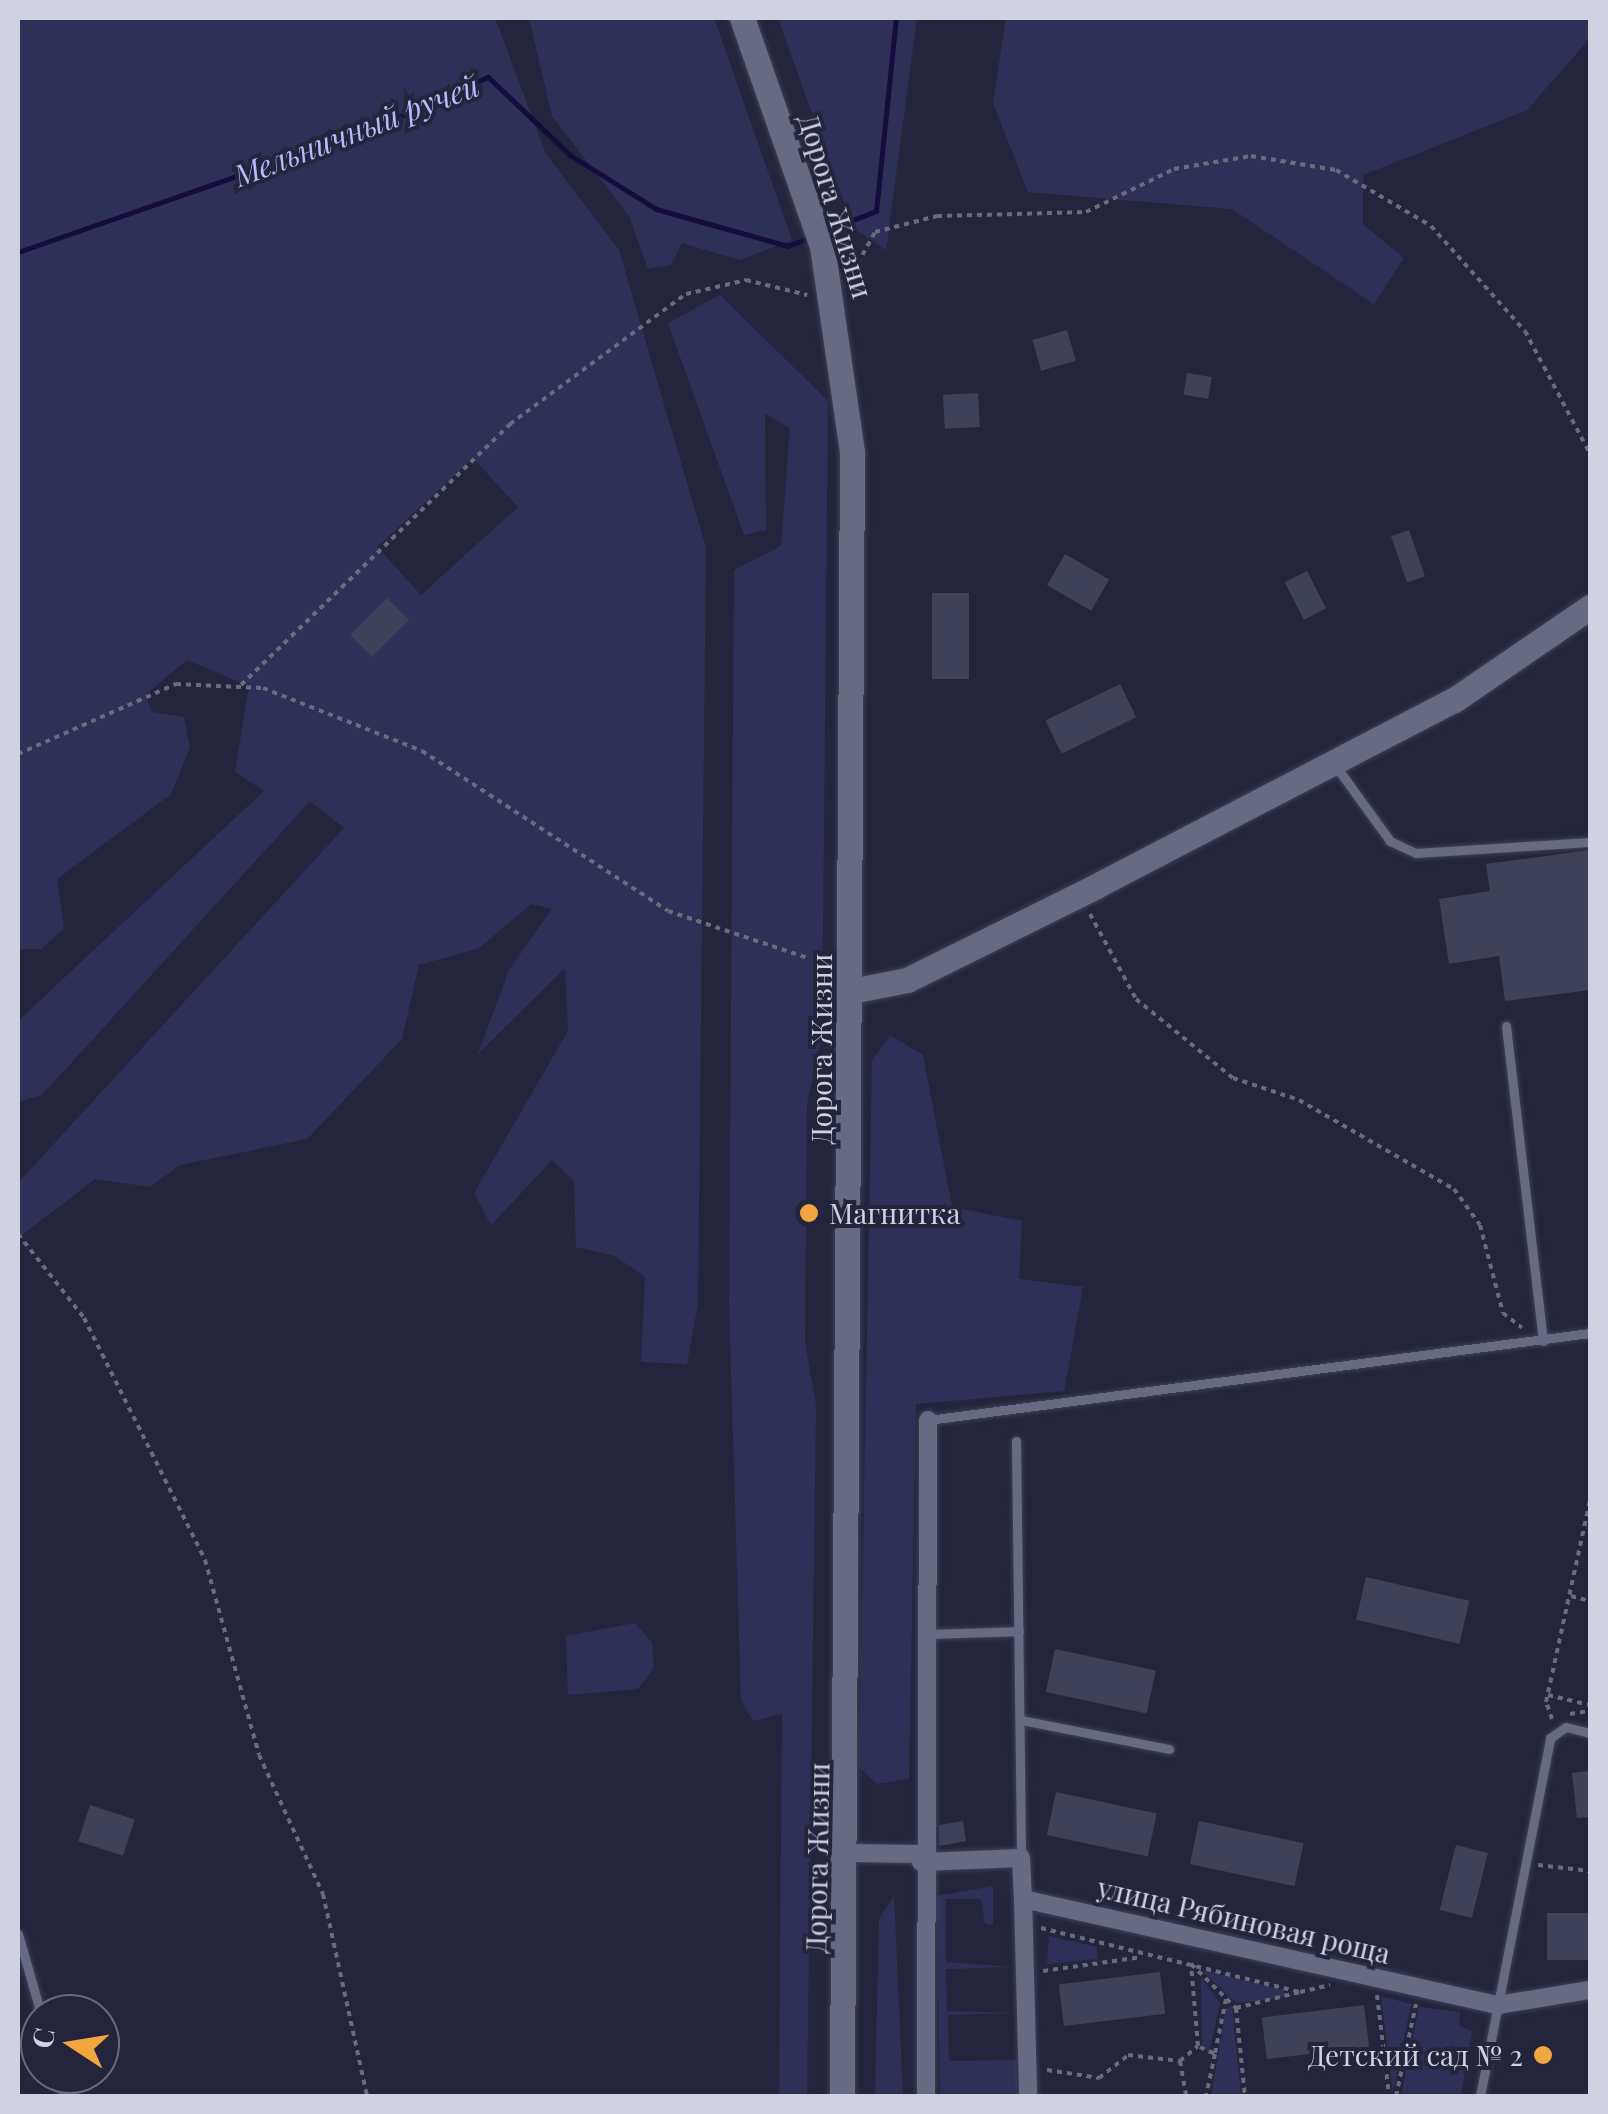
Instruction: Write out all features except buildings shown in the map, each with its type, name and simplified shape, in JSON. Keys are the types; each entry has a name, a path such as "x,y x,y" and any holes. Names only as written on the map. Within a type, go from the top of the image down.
{"main road":[{"name":"Дорога Жизни","path":"742,18 836,302 852,452 847,1853 842,2096"},
{"path":"850,991 908,980 1080,894 1502,670 1590,607"}],"street":[{"path":"926,2096 921,1858 928,1420"},
{"path":"847,1853 1021,1858 1034,1971 1028,2096"},
{"name":"улица Рябиновая роща","path":"1023,1899 1498,2004 1590,1990"}],"lane":[{"path":"1334,762 1390,841 1416,853 1590,842"},
{"path":"1506,1026 1543,1341"},
{"path":"928,1420 1590,1333"},
{"path":"1016,1441 1021,1858"},
{"path":"923,1634 1020,1632"},
{"path":"1021,1720 1168,1749"},
{"path":"1480,2096 1524,1863 1556,1729 1590,1732"},
{"path":"18,1934 35,1994"}],"path":[{"path":"241,685 510,424 686,294 746,280 836,302 876,232 937,216 1086,212 1174,169 1251,156 1336,170 1432,226 1524,331 1590,454"},
{"path":"18,754 176,684 241,685 422,750 506,799 632,893 808,958"},
{"path":"1080,894 1136,1000 1233,1078 1300,1100 1454,1189 1480,1225 1503,1313 1543,1341"},
{"path":"18,1234 84,1318 204,1560 259,1755 323,1894 367,2096"},
{"path":"1556,1729 1548,1695 1590,1503"},
{"path":"1570,1596 1590,1601"},
{"path":"1548,1695 1590,1705"},
{"path":"1524,1863 1590,1871"},
{"path":"1042,1941 1041,1926 1300,1992"},
{"path":"1034,1971 1043,1956"},
{"path":"1034,1971 1147,1956"},
{"path":"1191,1964 1236,2008 1246,2096"},
{"path":"1191,1964 1198,2046"},
{"path":"1034,1971 1044,1991"},
{"path":"1236,2008 1344,1982"},
{"path":"1360,1986 1390,1993"},
{"path":"1376,1990 1389,2096"},
{"path":"1404,1996 1436,2003"},
{"path":"1206,2096 1226,1998"},
{"path":"1396,2096 1417,1999"},
{"path":"1198,2046 1215,2054"},
{"path":"1046,2070 1067,2066 1098,2078 1128,2056 1180,2062 1198,2046"},
{"path":"1046,2050 1046,2083"},
{"path":"1180,2062 1186,2096"}],"shaded area":[{"path":"18,18 495,18 546,154 619,250 706,548 698,1303 687,1364 641,1362 645,1277 615,1256 576,1247 574,1181 552,1160 491,1225 474,1193 568,1031 565,968 478,1054 509,970 552,909 531,904 479,948 419,965 402,1039 307,1139 180,1165 150,1187 95,1179 18,1238 18,1183 344,828 310,801 42,1095 18,1102 18,1021 264,791 235,772 249,686 187,660 145,695 152,712 184,717 190,747 171,794 57,879 64,929 41,949 18,949","holes":["473,458 518,507 421,595 377,547"]},
{"path":"529,18 714,18 792,240 740,260 682,243 671,265 648,269 629,216 552,116"},
{"path":"778,18 917,18 886,250 853,228"},
{"path":"1006,18 1590,18 1590,38 1527,110 1363,175 1363,224 1404,258 1374,304 1232,209 1028,192 993,103"},
{"path":"720,295 828,401 822,1035 807,1104 805,1343 816,1405 807,2096 779,2096 782,1714 753,1721 741,1700 729,1304 734,570 781,546 790,429 765,413 766,530 744,535 668,323"},
{"path":"890,1035 923,1055 952,1207 1022,1221 1019,1279 1083,1287 1064,1391 916,1404 909,1779 877,1784 859,1767 872,1061"},
{"path":"635,1623 652,1643 654,1667 638,1689 568,1695 566,1636"},
{"path":"993,1886 993,1925 985,1924 981,1899 946,1899 946,1962 1013,1967 946,1969 947,2011 1014,2013 948,2015 949,2061 1016,2060 1018,2096 940,2096 937,1896"},
{"path":"894,1895 903,2096 875,2096 879,1919"},
{"path":"1049,1936 1097,1947 1098,1959 1047,1964"},
{"path":"1201,1970 1284,1990 1286,1998 1236,2003"},
{"path":"1201,1977 1220,2003 1209,2053 1202,2045"},
{"path":"1381,1996 1411,2004 1393,2093"},
{"path":"1232,2006 1241,2096 1211,2096 1226,2008"},
{"path":"1419,2007 1460,2012 1459,2026 1472,2031 1461,2096 1401,2096"}],"waterway":[{"name":"Мельничный ручей","path":"824,231 876,211 896,18"},
{"name":"Мельничный ручей","path":"18,252 376,127 488,77 570,155 656,209 788,246 810,237"}],"place":[{"name":"Магнитка","path":"809,1213"},
{"name":"Детский сад № 2","path":"1543,2055"}]}
